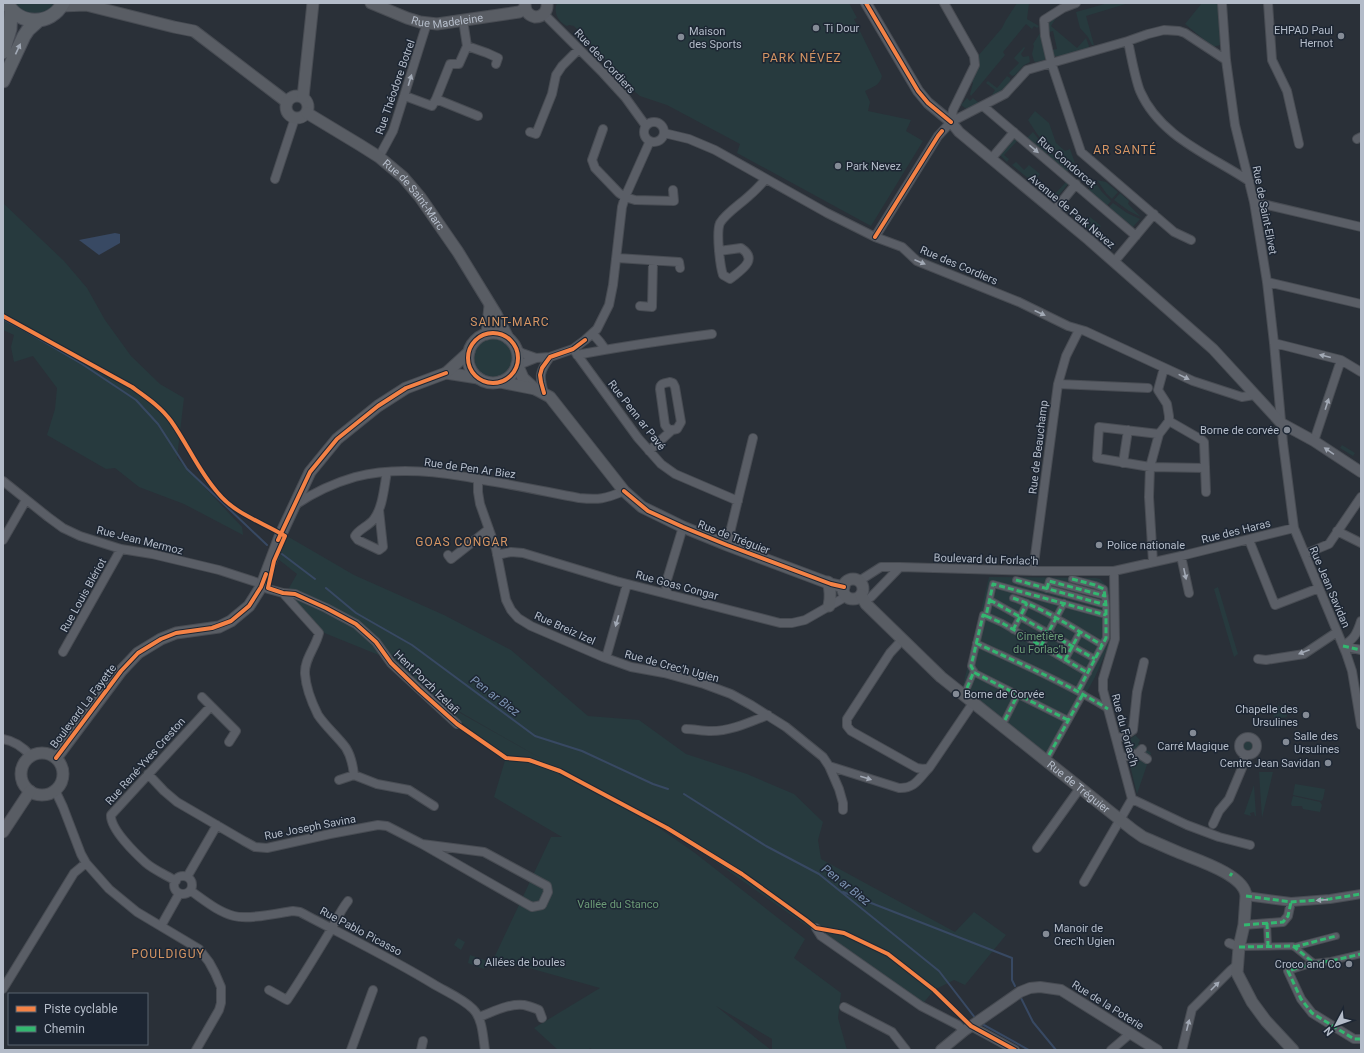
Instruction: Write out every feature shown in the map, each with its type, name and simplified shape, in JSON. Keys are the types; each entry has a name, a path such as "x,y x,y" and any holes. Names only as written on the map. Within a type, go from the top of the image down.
{"main road":[{"path":"303,97 313,3"},
{"name":"Rue Madeleine","path":"371,3 407,18 437,24 519,12 525,6"},
{"path":"525,6 529,15 538,17 544,14 547,10 547,3"},
{"path":"3,81 24,36 32,26 38,21 51,16 62,5 85,4 174,28 194,31 287,102"},
{"path":"9,6 23,18 38,21"},
{"path":"3,52 10,29 9,6"},
{"path":"292,97 303,97 306,99 309,106 307,113 300,118 295,118 287,110 287,102 292,97"},
{"name":"Rue de Saint-Marc","path":"307,113 379,157 403,177 420,197 458,252 500,320 508,338"},
{"path":"487,334 490,306"},
{"path":"500,382 511,376 517,364 517,350 508,338 494,333 487,334 476,340 469,352 468,359 473,373 478,378 486,382 500,382 539,391"},
{"name":"Boulevard La Fayette","path":"56,758 121,671 138,653 161,639 176,633 212,628 231,621 249,606 262,585 281,534 310,472 337,439 378,406 406,388 446,373 469,352"},
{"path":"517,364 523,378 556,405 624,491"},
{"name":"Boulevard La Fayette","path":"446,373 478,378"},
{"name":"Rue de Tréguier","path":"624,491 648,510 683,527 727,545 828,582 846,591"},
{"path":"852,579 859,581 866,596 854,599 846,591 847,582 852,579"},
{"path":"828,582 831,590 829,606"},
{"name":"Rue de Tréguier","path":"866,596 866,604 941,677 1120,820 1143,837 1230,876 1244,888 1246,896"},
{"path":"39,753 48,754 56,758 63,769 61,783 55,790 44,795 30,791 22,780 21,773 26,761 31,756 39,753"},
{"path":"3,832 30,791"},
{"path":"1246,896 1244,926 1234,945 1234,967 1252,1002 1266,1022 1293,1050"}],"street":[{"name":"Avenue de Park Nevez","path":"866,3 918,91 928,104 951,122 959,132 991,159 1054,210 1213,349 1254,395 1282,423 1314,441 1361,472"},
{"path":"944,3 974,56 975,65 954,110 951,122"},
{"path":"1076,3 1062,8 1044,20 1045,36 1051,62 1080,152 1174,232 1191,240"},
{"name":"Rue de Saint-Elivet","path":"1222,3 1226,60 1235,125 1254,202 1267,282 1282,423"},
{"path":"1268,3 1272,60 1287,91 1299,144"},
{"name":"Rue des Cordiers","path":"544,14 625,97 646,126"},
{"path":"405,96 432,106 450,64 459,64 467,46 463,20"},
{"name":"Rue Théodore Botrel","path":"379,157 388,143 393,131 427,23"},
{"path":"875,237 938,136 951,122 1005,94 1027,70 1164,30 1185,33 1226,60"},
{"path":"1128,41 1140,90 1157,118 1180,139 1249,181"},
{"path":"467,46 498,58 496,64"},
{"path":"530,132 536,134 552,94 556,75 562,66 579,50"},
{"path":"436,99 478,116"},
{"name":"Rue Condorcet","path":"983,106 1136,236"},
{"path":"274,179 295,118"},
{"path":"651,122 657,122 662,125 664,133 659,140 650,140 645,134 646,126 651,122"},
{"path":"603,129 592,160 595,168 619,192 625,197 635,200 674,201 674,190"},
{"path":"991,159 1014,132"},
{"name":"Rue des Cordiers","path":"664,133 703,144 827,213 875,237 902,247 917,261 1020,302 1068,326 1085,331 1193,382 1242,397 1254,395"},
{"path":"575,352 597,329 609,305 617,258 622,207 650,140"},
{"path":"719,251 720,223 766,179"},
{"path":"1054,210 1076,184"},
{"path":"1254,202 1361,227"},
{"path":"1114,262 1154,214"},
{"path":"617,258 679,262 680,268"},
{"path":"640,306 652,307 653,261"},
{"path":"1267,282 1361,304"},
{"name":"Rue de Beauchamp","path":"1033,571 1058,384 1066,356 1080,330"},
{"path":"592,334 605,349"},
{"path":"517,350 536,358 550,358 575,352 712,334"},
{"path":"1274,343 1341,360 1361,372"},
{"name":"Rue Penn ar Pavé","path":"575,352 638,438 661,464 675,474 738,501"},
{"path":"517,364 536,358"},
{"path":"539,391 542,368 550,358"},
{"path":"1314,441 1341,360"},
{"path":"1153,562 1149,497 1150,467 1159,434 1169,422 1169,410 1167,404 1158,390 1164,368"},
{"path":"649,451 672,430 678,428 680,422 675,387 673,383 670,382 663,383 660,389 665,425 668,429 672,430"},
{"path":"1058,384 1148,388"},
{"path":"1169,422 1204,442 1206,492"},
{"name":"Rue Jean Savidan","path":"1282,423 1283,443 1294,528 1352,671 1361,725"},
{"path":"1159,434 1099,427 1097,458 1150,467 1205,468"},
{"path":"1123,463 1128,430"},
{"path":"727,545 753,438"},
{"name":"Rue de Pen Ar Biez","path":"294,506 332,485 355,477 388,472 429,471 595,500 607,499 624,491"},
{"path":"379,510 371,523 357,532 355,536 358,540 379,550 382,547 379,510 388,472"},
{"name":"Rue Breiz Izel","path":"478,479 480,504 497,555 506,600 511,610 518,618 531,626 606,658"},
{"name":"Rue Jean Mermoz","path":"3,481 63,528 80,536 121,549 152,554 219,570 262,585"},
{"path":"1305,554 1329,544 1361,497"},
{"path":"3,540 26,500"},
{"path":"667,594 666,583 683,527"},
{"name":"Rue des Haras","path":"1114,571 1249,540 1294,528"},
{"path":"448,556 451,560 489,529"},
{"path":"1337,531 1361,543"},
{"path":"1249,540 1276,605 1319,588"},
{"name":"Rue Louis Blériot","path":"63,652 121,549"},
{"name":"Rue Goas Congar","path":"497,555 511,552 523,553 627,584 780,623 792,623 805,620 829,606 846,591"},
{"path":"1181,556 1189,593"},
{"path":"859,581 881,567 900,567"},
{"name":"Boulevard du Forlac'h","path":"866,596 900,567 1033,571 1114,571"},
{"name":"Rue du Forlac'h","path":"1114,571 1115,639 1103,679 1103,690 1132,798"},
{"path":"1049,755 1068,720 1088,673 1106,638 1106,605 1104,589 1072,579"},
{"path":"1016,580 1106,605"},
{"path":"1047,589 1049,581 1105,596"},
{"path":"606,658 627,584"},
{"path":"986,616 993,584 1106,615"},
{"name":"Hent Porzh Izelañ","path":"262,585 283,593 295,594 356,624 376,642 391,663 457,724"},
{"path":"283,593 319,633 317,641 308,658 305,673 308,692 319,715 346,749 353,766 354,775"},
{"path":"1013,598 1027,603 1056,618 1102,645"},
{"path":"990,600 1095,659"},
{"path":"1013,630 1027,603"},
{"path":"1041,646 1064,603"},
{"path":"986,616 983,615 971,666 975,673 1068,720"},
{"path":"986,616 1088,673"},
{"path":"1343,646 1351,641 1357,634 1361,621"},
{"path":"1065,660 1080,632"},
{"path":"1258,659 1266,660 1304,654 1337,632"},
{"path":"902,640 890,653 851,712 847,719 847,726 851,731 917,768 929,768"},
{"path":"976,643 1081,692 1108,709"},
{"path":"1343,646 1361,650"},
{"name":"Rue de Crec'h Ugien","path":"606,658 631,667 664,673 704,684 731,694 768,715 786,727 823,757 829,766 842,800 843,810"},
{"path":"1117,739 1133,730 1137,692 1144,662"},
{"path":"967,688 974,671"},
{"path":"1005,720 1018,694"},
{"path":"202,697 236,731 229,742"},
{"path":"829,766 899,788 913,786 929,768 973,703"},
{"name":"Rue René-Yves Creston","path":"176,881 147,864 132,850 113,825 111,818 113,813 210,706"},
{"path":"686,729 712,731 730,728 743,725 768,715"},
{"path":"3,739 11,740 17,743 31,756"},
{"path":"1121,758 1140,751 1147,759"},
{"path":"1210,829 1219,811 1229,799 1242,768 1245,755"},
{"name":"Rue Joseph Savina","path":"148,774 177,802 244,841 261,848 288,844 378,825 387,826 422,844 532,907 542,905 548,892 547,886 484,852 422,844"},
{"path":"339,780 354,775 377,784 409,790 434,806"},
{"path":"1037,848 1080,788"},
{"path":"55,790 86,863 115,894 137,912 199,949 212,967 221,988 221,1003 196,1050"},
{"path":"1084,882 1132,798 1187,825 1210,829 1250,845"},
{"path":"187,877 217,825"},
{"path":"3,989 74,873 86,863"},
{"path":"181,877 187,877 190,879 192,884 191,891 186,894 179,894 174,886 176,881 181,877"},
{"name":"Rue Pablo Picasso","path":"191,891 223,912 235,916 246,917 293,911 300,912 416,974 464,1002 474,1010 479,1017"},
{"path":"161,926 179,894"},
{"path":"1246,896 1291,902 1330,899 1361,894"},
{"path":"269,990 287,1000 348,901"},
{"path":"1244,926 1283,922 1288,916 1291,902"},
{"path":"1267,924 1268,946"},
{"path":"816,928 822,936 921,1006 958,1025 1015,1050"},
{"path":"1234,945 1294,947 1336,936"},
{"path":"1294,947 1314,963"},
{"path":"1361,954 1331,961 1314,963 1288,970 1301,999 1312,1013 1354,1039 1361,1039"},
{"path":"1182,1050 1192,1009 1234,967"},
{"name":"Rue de la Poterie","path":"968,1029 1020,992 1030,988 1040,987 1062,990 1157,1050"},
{"path":"351,1050 373,990"},
{"path":"485,1050 479,1017 506,1007 524,1005 539,1010 542,1018"},
{"path":"844,1007 892,1032 906,1050"},
{"path":"941,1050 968,1029"},
{"path":"1111,1050 1131,1033"},
{"path":"421,1050 423,1041"}],"green space":[{"path":"13,3 59,3 44,15 26,15"},
{"path":"557,3 849,3 857,18 854,19 882,76 878,84 865,91 870,102 868,111 911,120 906,131 923,141 871,226 737,153 740,144 667,105 640,96 574,26 567,26 561,22 556,13"},
{"path":"1017,3 1029,3 1027,19 1039,26 1037,28 1034,26 1032,29 1026,24 1003,52 1005,55 971,96 970,94 973,83 970,81 977,66 978,56 1002,28"},
{"path":"1108,3 1129,3 1086,16 1094,45 1092,45 1088,37 1080,28 1076,12"},
{"path":"1202,3 1218,3 1220,45 1213,47 1185,24"},
{"path":"1056,18 1051,26 1077,48 1086,38 1089,46 1088,49 1062,56 1054,56 1052,50 1057,49 1053,31 1049,32 1047,24"},
{"path":"1040,33 1046,58 1036,62 1034,61 1032,54 1033,44"},
{"path":"1024,47 1025,48 1021,54 1023,57 1029,56 1030,62 1024,65 1015,75 1012,76 1009,73 1019,63 1014,58"},
{"path":"1007,76 1010,78 1010,81 998,95 995,97 992,95 995,90 986,83 988,81 997,88"},
{"path":"967,98 970,101 973,98 980,104 968,110 961,105"},
{"path":"1035,111 1049,123 1056,143 1065,151 1070,149 1075,163 1053,152 1037,134 1028,120"},
{"path":"1033,132 1048,151 1045,155 1027,138"},
{"path":"1015,137 1018,140 1004,155 1009,159 1007,162 1000,155"},
{"path":"1050,152 1060,160 1072,166 1066,173 1047,156"},
{"path":"1016,162 1024,170 1029,165 1040,174 1036,179 1044,186 1045,189 1043,191 1012,165"},
{"path":"1097,180 1106,182 1118,192 1112,199 1106,193"},
{"path":"1067,181 1069,183 1054,201 1046,193 1047,192 1052,197"},
{"path":"1095,182 1111,201 1107,206 1088,190"},
{"path":"1120,193 1129,201 1128,204 1141,217 1129,211 1114,200"},
{"path":"3,203 64,261 87,288 105,320 131,356 160,384 184,398 177,458 242,527 243,535 184,504 139,487 115,468 106,469 47,435 55,409 57,388 33,356 14,362 11,347 14,335 3,330"},
{"path":"1113,203 1127,213 1140,219 1133,227 1109,207"},
{"path":"1076,214 1085,222 1090,217 1101,226 1096,231 1106,240 1104,242 1073,216"},
{"path":"497,338 504,341 510,347 513,358 512,366 504,375 497,378 489,378 482,375 474,366 473,354 476,347 485,339"},
{"path":"1342,445 1355,453 1353,456 1340,448"},
{"name":"Vallée du Stanco","path":"287,536 354,575 444,615 511,650 588,716 639,720 686,754 747,774 794,794 823,822 818,840 821,859 955,932 974,912 1006,935 965,985 954,980 934,990 921,1006 697,849 652,823 695,853 805,939 794,958 841,993 838,1018 847,1050 772,1050 772,1039 716,1006 771,1050 593,1050 590,1048 588,1050 558,1050 534,1028 600,988 494,958 551,837 562,837 494,797 506,757 421,691 542,759 420,689 396,662 322,632 293,599 289,588 297,574 278,559"},
{"name":"Cimetière du Forlac’h","path":"989,577 1096,578 1100,579 1109,588 1112,638 1095,677 1050,759 962,690"},
{"path":"1218,587 1238,654 1234,657 1214,589"},
{"path":"1286,705 1287,717 1274,719 1273,707"},
{"path":"1135,735 1140,740 1138,744 1151,753 1137,794 1125,744"},
{"path":"1246,740 1250,740 1254,746 1250,752 1246,752 1242,748 1242,744"},
{"path":"1259,772 1273,772 1262,818"},
{"path":"1295,784 1325,789 1323,799 1321,801 1293,795"},
{"path":"1254,785 1256,816 1254,812 1250,813 1251,816 1244,814"},
{"path":"1293,796 1320,802 1322,805 1320,812 1303,809 1302,806 1292,806"},
{"path":"458,938 465,942 461,950 454,945"},
{"name":"Allées de boules","path":"470,955 487,961 484,969 468,963"}],"water":[{"path":"115,233 120,234 120,243 99,255 79,240"}],"waterway":[{"name":"Pen ar Biez","path":"3,319 82,364 136,400 158,424 187,469 267,545"},
{"name":"Pen ar Biez","path":"282,554 315,579"},
{"name":"Pen ar Biez","path":"326,588 356,613 412,645 535,736 582,751 653,784 668,789"},
{"name":"Pen ar Biez","path":"684,794 766,846 819,874 939,971 976,1019"},
{"path":"843,892 1012,958 1012,980 1015,986"},
{"path":"1021,998 1033,1022 1056,1050"},
{"name":"Pen ar Biez","path":"982,1024 1029,1050"}],"marked path":[{"path":"1072,579 1104,589 1106,605 1106,638 1078,691"},
{"path":"1016,580 1106,605"},
{"path":"1047,589 1049,581 1105,596"},
{"path":"1068,720 975,673 971,666 983,615 986,616 993,584 1106,615"},
{"path":"1013,598 1048,613 1102,645"},
{"path":"990,600 1095,659"},
{"path":"1013,630 1027,603"},
{"path":"1041,646 1064,603"},
{"path":"986,616 1002,623 1088,673"},
{"path":"1065,660 1080,632"},
{"path":"976,643 1060,682 1108,709"},
{"path":"1343,646 1361,650"},
{"path":"967,688 974,671"},
{"path":"1005,720 1018,694"},
{"path":"1049,755 1083,694"},
{"path":"1246,896 1291,902 1330,899 1361,894"},
{"path":"1244,925 1283,922 1288,916 1291,902"},
{"path":"1267,923 1268,946"},
{"path":"1294,947 1336,936"},
{"path":"1239,947 1293,946 1314,963 1331,961 1361,954"},
{"path":"1314,963 1288,971 1301,999 1312,1013 1354,1039 1361,1039"}],"cycle path":[{"path":"866,3 918,91 928,103 951,122"},
{"path":"875,237 942,131"},
{"path":"3,316 132,387 148,398 163,411 171,421 211,485 225,500 232,507 285,536 274,561 268,588 283,593 295,594 356,624 376,642 391,663 457,724 506,758 529,760 560,771 667,828 742,874 816,928 844,933 888,954 934,990 971,1026 1015,1050"},
{"path":"493,333 507,337 514,344 518,358 514,372 507,379 493,383 479,379 472,372 468,358 472,344 479,337 493,333"},
{"path":"544,393 540,375 542,368 550,357 573,349 585,340"},
{"path":"278,540 310,472 337,439 378,406 406,388 446,373"},
{"path":"624,491 648,511 683,527 831,584 844,587"},
{"path":"56,758 121,671 138,653 161,639 176,633 212,628 231,621 249,606 261,587 266,574"}],"place":[{"name":"Ti Dour","path":"816,28"},
{"name":"EHPAD Paul Hernot","path":"1341,36"},
{"name":"Maison des Sports","path":"681,37"},
{"name":"Park Nevez","path":"838,166"},
{"name":"Borne de corvée","path":"1287,430"},
{"name":"Police nationale","path":"1099,545"},
{"name":"Borne de Corvée","path":"956,694"},
{"name":"Chapelle des Ursulines","path":"1306,715"},
{"name":"Carré Magique","path":"1193,733"},
{"name":"Salle des Ursulines","path":"1286,742"},
{"name":"Centre Jean Savidan","path":"1328,763"},
{"name":"Manoir de Crec'h Ugien","path":"1046,934"},
{"name":"Allées de boules","path":"477,962"},
{"name":"Croco and Co","path":"1349,964"}],"district":[{"name":"PARK NÉVEZ","path":"802,58"},
{"name":"AR SANTÉ","path":"1125,150"},
{"name":"SAINT-MARC","path":"510,322"},
{"name":"GOAS CONGAR","path":"462,542"},
{"name":"POULDIGUY","path":"168,954"}]}
